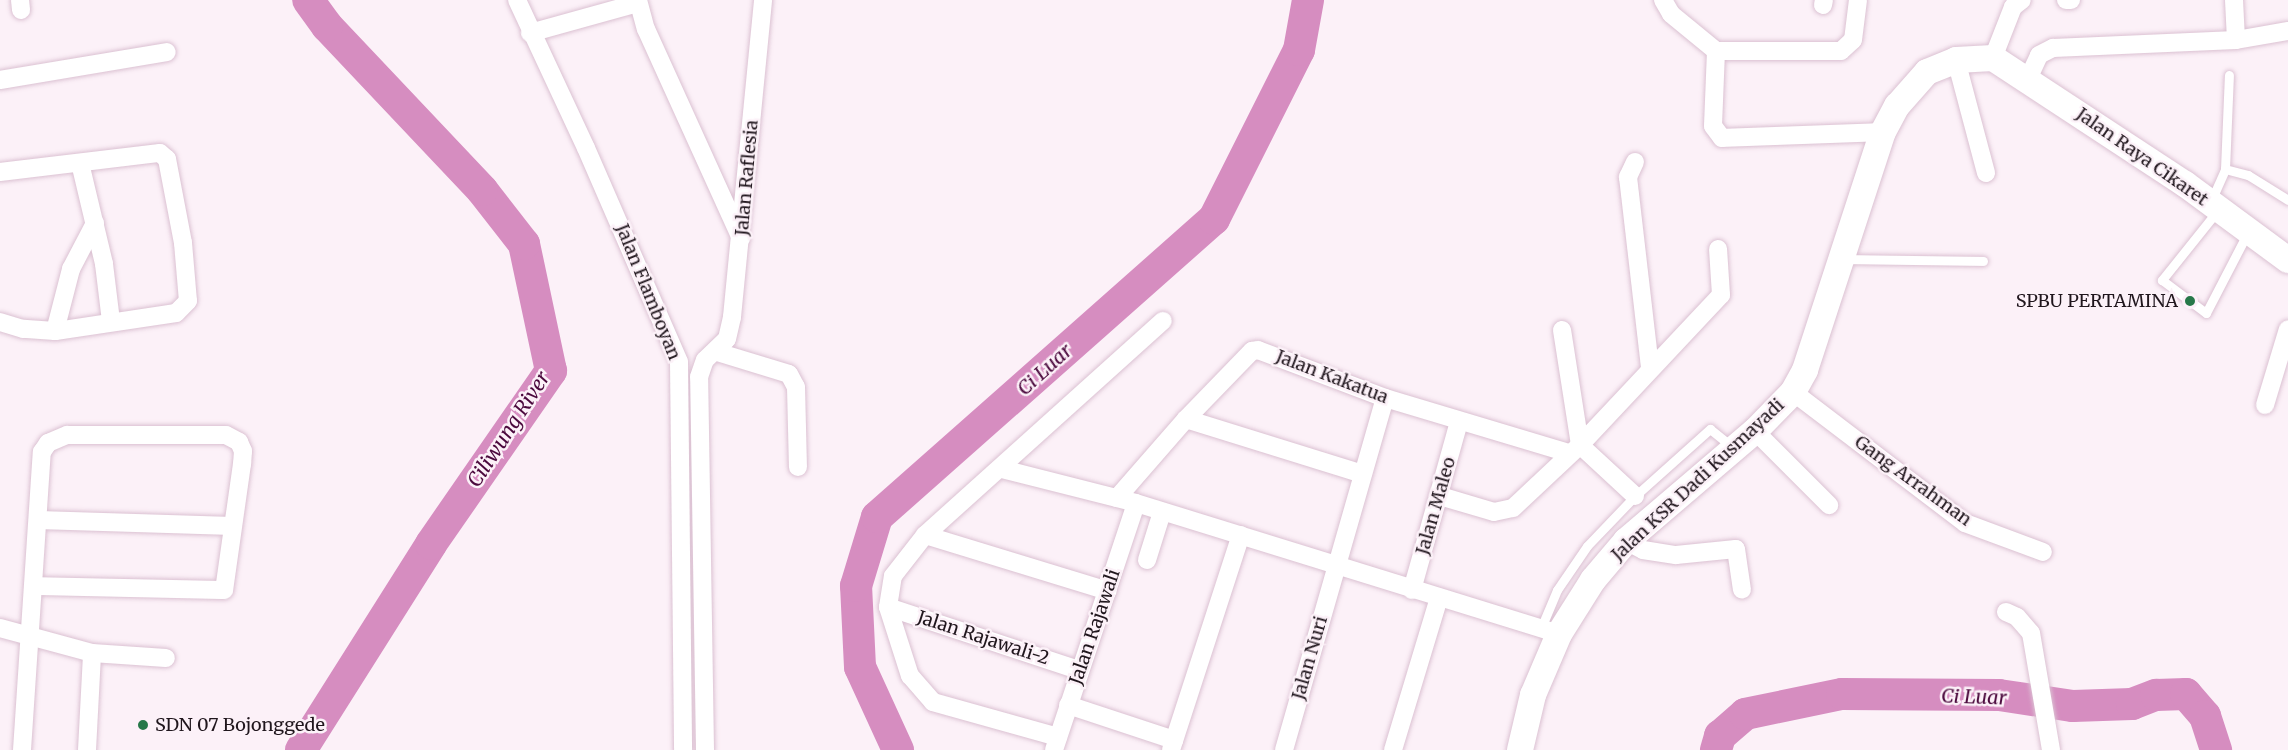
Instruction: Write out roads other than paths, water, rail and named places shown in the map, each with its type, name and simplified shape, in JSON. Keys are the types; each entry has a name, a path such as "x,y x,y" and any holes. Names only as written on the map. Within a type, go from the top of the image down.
{"main road":[{"name":"Jalan KSR Dadi Kusmayadi","path":"1520,750 1550,631 1593,580 1612,541 1735,449 1793,392 1805,370 1839,259 1883,132 1912,85 1927,72 1956,60 1993,58"},
{"name":"Jalan Raya Cikaret","path":"1993,58 2028,79 2288,260"}],"street":[{"name":"Jalan Flamboyan","path":"517,0 530,33 586,148 678,362 684,750"},
{"name":"Jalan Raflesia","path":"705,750 700,554 699,377 711,356 727,339 732,317 742,240 763,0"},
{"path":"1663,0 1671,14 1716,51 1841,51 1853,40 1858,0"},
{"path":"1993,58 2013,7 2022,0"},
{"path":"2234,0 2236,40"},
{"path":"530,33 638,1 742,240"},
{"path":"2028,79 2039,55 2053,48 2236,40 2288,31"},
{"path":"1716,51 1713,126 1722,138 1883,132"},
{"path":"0,80 167,52"},
{"path":"1956,60 1986,173"},
{"path":"0,172 160,153 167,159 183,243 188,302 176,313 55,331 23,329 0,322"},
{"path":"1635,162 1628,177 1650,368"},
{"path":"80,163 95,224 111,321"},
{"path":"55,331 71,269 95,224"},
{"path":"1440,496 1494,512 1512,508 1574,449 1720,295 1718,249"},
{"path":"1056,743 933,702 909,676 888,607 893,576 925,535 1002,469 1163,321"},
{"path":"2265,405 2288,329"},
{"path":"1562,330 1574,449 1635,496"},
{"name":"Jalan Kakatua","path":"1117,498 1186,418 1252,351 1258,350 1385,398 1459,422 1574,449"},
{"path":"678,362 711,356 789,374 796,387 798,467"},
{"name":"Gang Arrahman","path":"1793,392 1965,523 2043,552"},
{"name":"Jalan Nuri","path":"1284,750 1385,398"},
{"path":"1186,418 1363,474"},
{"name":"Jalan Maleo","path":"1412,590 1459,422"},
{"path":"1755,431 1829,505"},
{"path":"22,750 36,586 42,452 56,438 226,435 238,442 243,451 224,590 36,586"},
{"path":"1002,469 1136,503 1336,567 1550,631"},
{"name":"Jalan Rajawali","path":"1056,743 1136,503"},
{"path":"1147,560 1162,512"},
{"path":"39,520 232,526"},
{"path":"925,535 1108,591"},
{"path":"1068,705 1173,745 1241,535"},
{"path":"1612,541 1643,550 1676,555 1736,549 1742,590"},
{"path":"680,555 700,554"},
{"path":"1393,750 1439,598"},
{"name":"Jalan Rajawali-2","path":"888,607 1079,670"},
{"path":"2006,612 2017,617 2031,633 2041,680 2051,750"},
{"path":"0,628 30,638 92,652 166,658"},
{"path":"87,750 92,652"}],"lane":[{"path":"2229,75 2225,169 2214,207 2162,280 2206,314 2248,231"},
{"path":"2225,169 2248,175 2288,200"},
{"path":"1839,259 1983,261"},
{"path":"1612,541 1635,496 1710,429 1735,449"}],"waterway":[{"name":"Ciliwung River","path":"301,750 431,544 551,371 524,244 482,190 327,26 308,0"},
{"name":"Ci Luar","path":"898,750 860,667 856,586 877,517 1214,219 1299,50 1308,0"},
{"name":"Ci Luar","path":"1716,750 1720,736 1745,714 1842,694 1999,695 2073,706 2132,704 2156,695 2186,694 2205,716 2216,750"}],"place":[{"name":"SPBU PERTAMINA","path":"2190,301"},
{"name":"SDN 07 Bojonggede","path":"143,725"}]}
